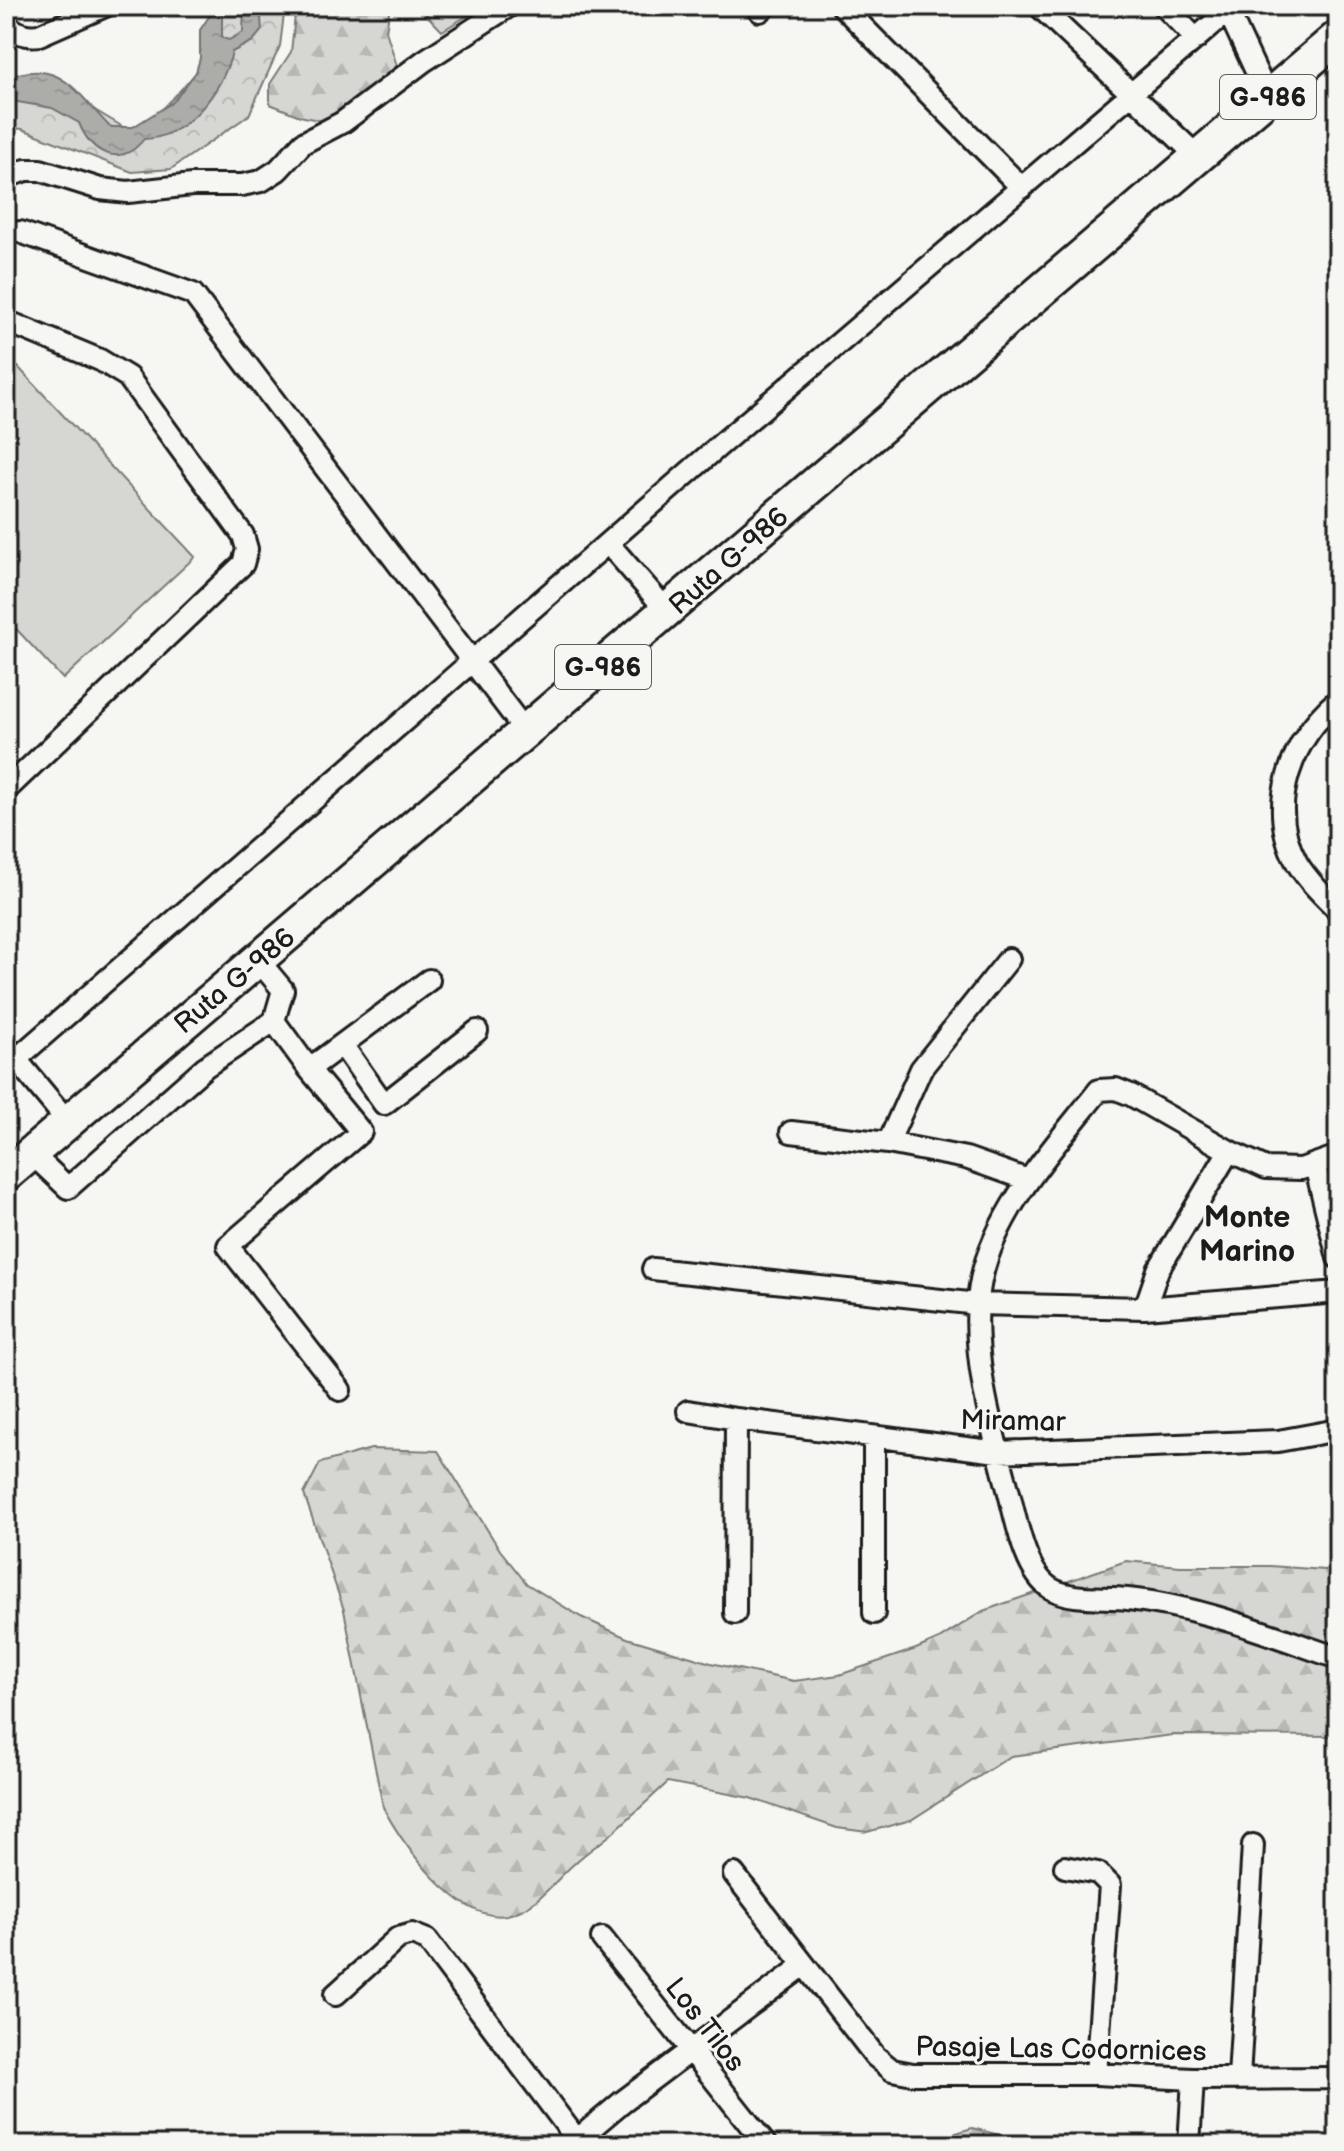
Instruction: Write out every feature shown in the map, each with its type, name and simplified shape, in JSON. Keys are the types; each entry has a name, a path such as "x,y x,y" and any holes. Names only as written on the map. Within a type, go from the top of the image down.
{"main road":[{"name":"Ruta G-986","path":"6,1175 1338,37"}],"street":[{"path":"6,24 19,33 39,35 105,6"},
{"path":"6,177 26,170 40,170 100,189 128,192 192,185 242,185 261,181 278,170 303,143 343,122 424,61 509,6"},
{"path":"842,6 1022,188"},
{"path":"1039,6 1198,157"},
{"path":"1164,6 1196,39"},
{"path":"68,1122 9,1058 1228,11 1268,97"},
{"path":"20,232 193,294 526,732"},
{"path":"6,321 100,360 128,377 243,535 247,549 243,564 6,790"},
{"path":"608,543 668,612"},
{"path":"1338,700 1311,726 1295,754 1285,788 1283,814 1295,860 1338,910"},
{"path":"888,1143 921,1069 1009,959"},
{"path":"31,1153 68,1188 205,1067 274,1021 283,990 258,960"},
{"path":"309,1069 429,980"},
{"path":"274,1021 361,1132 228,1246 340,1390"},
{"path":"343,1046 384,1104 477,1031"},
{"path":"1338,1156 1289,1170 1266,1168 1229,1151 1131,1095 1116,1089 1099,1090 1028,1180 991,1248 978,1304 983,1374 998,1452 1033,1570 1049,1587 1066,1594 1163,1604 1269,1634 1338,1658"},
{"path":"791,1132 888,1143 966,1158 1028,1180"},
{"path":"1145,1308 1158,1270 1229,1151"},
{"path":"1315,1165 1338,1258"},
{"path":"653,1269 978,1304 1145,1308 1338,1292"},
{"name":"Miramar","path":"688,1411 998,1452 1278,1441 1338,1430"},
{"path":"735,1613 736,1419"},
{"path":"874,1438 874,1613"},
{"path":"1239,2078 1253,1845"},
{"path":"1065,1867 1098,1873 1110,1885 1096,2074"},
{"name":"Pasaje Las Codornices","path":"734,1874 875,2056 892,2070 913,2074 1338,2079"},
{"path":"335,1995 398,1938 412,1934 427,1940 574,2142 804,1965"},
{"name":"Los Tilos","path":"602,1938 766,2145"},
{"path":"1189,2145 1193,2079"}],"green space":[{"path":"222,6 285,6 280,46 249,115 171,169 132,172 22,129 6,127 6,85 51,84 125,128 148,125 212,56"},
{"path":"296,6 390,6 386,31 397,66 326,122 270,104 270,84 291,52"},
{"path":"418,6 483,6 442,31"},
{"path":"6,354 195,557 63,679 6,618"},
{"path":"371,1449 438,1451 500,1550 527,1584 581,1617 627,1638 711,1663 794,1681 839,1675 916,1649 939,1639 983,1611 1126,1561 1180,1566 1270,1566 1338,1571 1338,1736 1173,1735 1011,1756 911,1820 867,1832 837,1828 750,1798 668,1782 527,1907 507,1915 489,1914 470,1907 434,1878 403,1840 383,1807 344,1610 304,1494 320,1463"},
{"path":"972,2128 1039,2145 937,2145 947,2136"}],"water":[{"path":"216,6 222,6 222,38 229,40 243,32 244,6 260,6 262,30 253,41 232,52 212,96 188,121 160,137 144,139 126,153 108,154 99,150 79,123 52,108 6,100 6,78 40,72 66,82 110,127 133,127 173,102 196,72 200,58 200,30"}],"district":[{"name":"Monte Marino","path":"1247,1234"}]}
